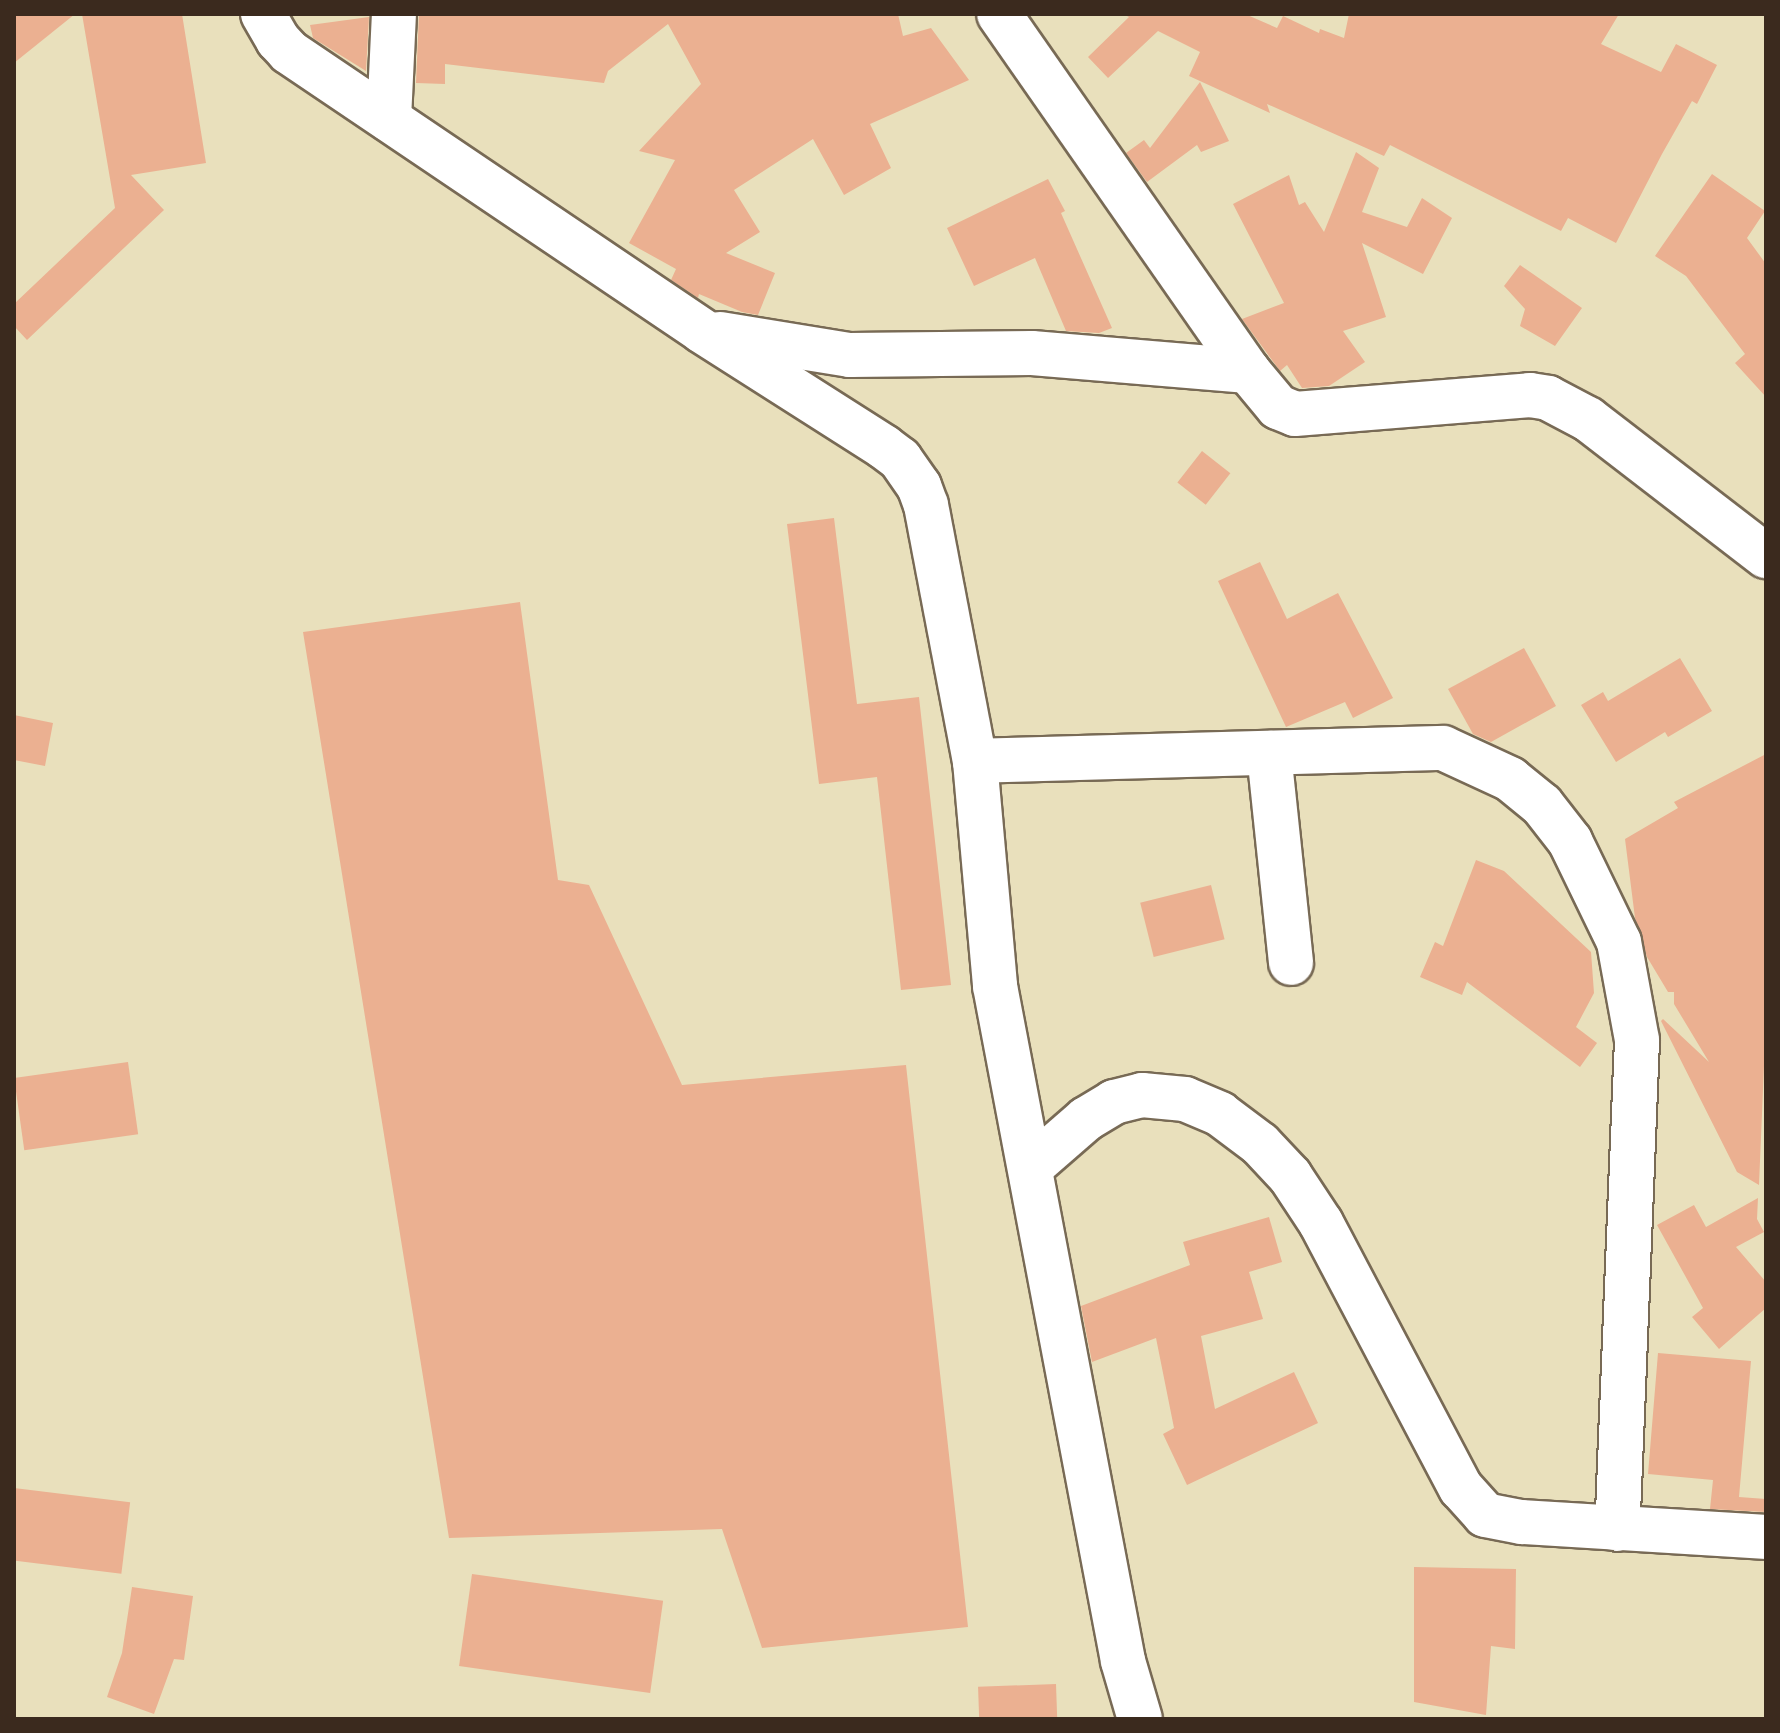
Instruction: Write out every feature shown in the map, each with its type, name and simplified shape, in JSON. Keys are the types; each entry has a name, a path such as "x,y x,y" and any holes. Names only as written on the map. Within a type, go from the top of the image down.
{"street":[{"path":"263,14 289,52 702,331 884,447 912,473 926,505 975,761 995,986 1032,1166 1123,1661 1140,1719"},
{"path":"389,119 394,14"},
{"path":"999,14 1248,371 1278,407 1295,414 1530,395 1548,398 1588,419 1766,556"},
{"path":"702,331 850,355 1032,353 1248,371"},
{"path":"975,761 1443,748 1510,779 1542,805 1570,841 1619,942 1637,1040 1617,1529"},
{"path":"1269,753 1291,963"},
{"path":"1032,1166 1086,1119 1114,1102 1142,1095 1185,1099 1220,1114 1260,1144 1290,1176 1313,1211 1473,1505 1485,1515 1500,1520 1766,1537"}],"building":[{"path":"14,14 75,14 14,63"},
{"path":"82,14 182,14 206,163 131,175 164,210 27,340 14,326 14,304 115,208"},
{"path":"419,14 898,14 903,36 931,28 969,80 870,124 891,168 844,195 813,139 734,190 760,232 726,253 775,273 758,315 742,312 699,294 698,298 671,280 676,269 629,243 675,160 639,151 701,84 668,24 608,71 604,83 445,64 445,84 416,83"},
{"path":"1123,14 1245,14 1277,28 1283,16 1319,33 1320,29 1344,38 1349,14 1619,14 1601,44 1661,72 1676,44 1717,65 1697,104 1692,101 1616,243 1568,218 1561,231 1390,145 1384,156 1267,104 1270,113 1189,76 1200,52 1158,31 1108,78 1088,57 1129,17"},
{"path":"369,17 366,71 313,38 310,25"},
{"path":"1200,82 1229,141 1201,152 1197,145 1147,182 1126,153 1144,140 1150,148"},
{"path":"1356,152 1379,168 1362,212 1407,227 1422,198 1452,218 1423,274 1362,243 1386,317 1343,331 1365,362 1329,386 1302,388 1287,365 1280,371 1242,319 1284,303 1233,204 1289,175 1299,205 1305,202 1324,232"},
{"path":"1712,174 1765,211 1747,238 1766,264 1766,397 1735,363 1745,354 1686,276 1655,256"},
{"path":"1048,179 1065,211 1061,213 1112,328 1099,333 1066,331 1035,258 974,286 947,228"},
{"path":"1520,265 1582,308 1555,346 1520,326 1525,309 1504,286"},
{"path":"1202,451 1230,473 1206,505 1177,483"},
{"path":"834,518 857,704 919,697 951,985 901,990 877,777 819,784 787,524"},
{"path":"1260,562 1287,619 1338,593 1393,698 1353,718 1345,702 1286,727 1218,581"},
{"path":"520,602 558,880 589,885 682,1085 906,1065 968,1627 762,1648 722,1529 449,1538 303,632"},
{"path":"1524,648 1556,706 1491,742 1473,734 1448,689"},
{"path":"1680,658 1712,711 1668,737 1665,732 1616,762 1581,705 1603,692 1608,701"},
{"path":"14,715 53,723 45,766 14,760"},
{"path":"1766,754 1766,1018 1759,1185 1737,1172 1661,1021 1663,1019 1709,1062 1674,1004 1674,992 1668,992 1647,957 1635,918 1625,839 1678,808 1674,802"},
{"path":"1476,860 1504,871 1591,952 1594,993 1576,1027 1597,1043 1580,1067 1467,982 1462,995 1420,977 1435,942 1443,946"},
{"path":"1211,885 1225,939 1154,957 1140,903"},
{"path":"128,1062 138,1134 24,1150 14,1078"},
{"path":"1758,1198 1757,1219 1764,1232 1736,1247 1766,1282 1766,1308 1719,1349 1692,1317 1703,1308 1657,1225 1694,1205 1706,1227"},
{"path":"1269,1217 1282,1262 1249,1272 1263,1319 1201,1336 1215,1409 1294,1372 1318,1423 1187,1485 1163,1434 1174,1428 1156,1338 1092,1362 1081,1306 1190,1265 1183,1242"},
{"path":"1658,1353 1751,1361 1739,1497 1766,1499 1766,1512 1710,1509 1713,1480 1648,1474"},
{"path":"14,1488 130,1502 121,1574 14,1561"},
{"path":"1414,1567 1516,1569 1515,1649 1491,1646 1486,1715 1414,1702"},
{"path":"472,1574 663,1601 650,1693 459,1666"},
{"path":"132,1587 193,1596 184,1660 174,1659 154,1714 107,1697 122,1653"},
{"path":"1056,1684 1057,1719 979,1719 978,1687"}]}
